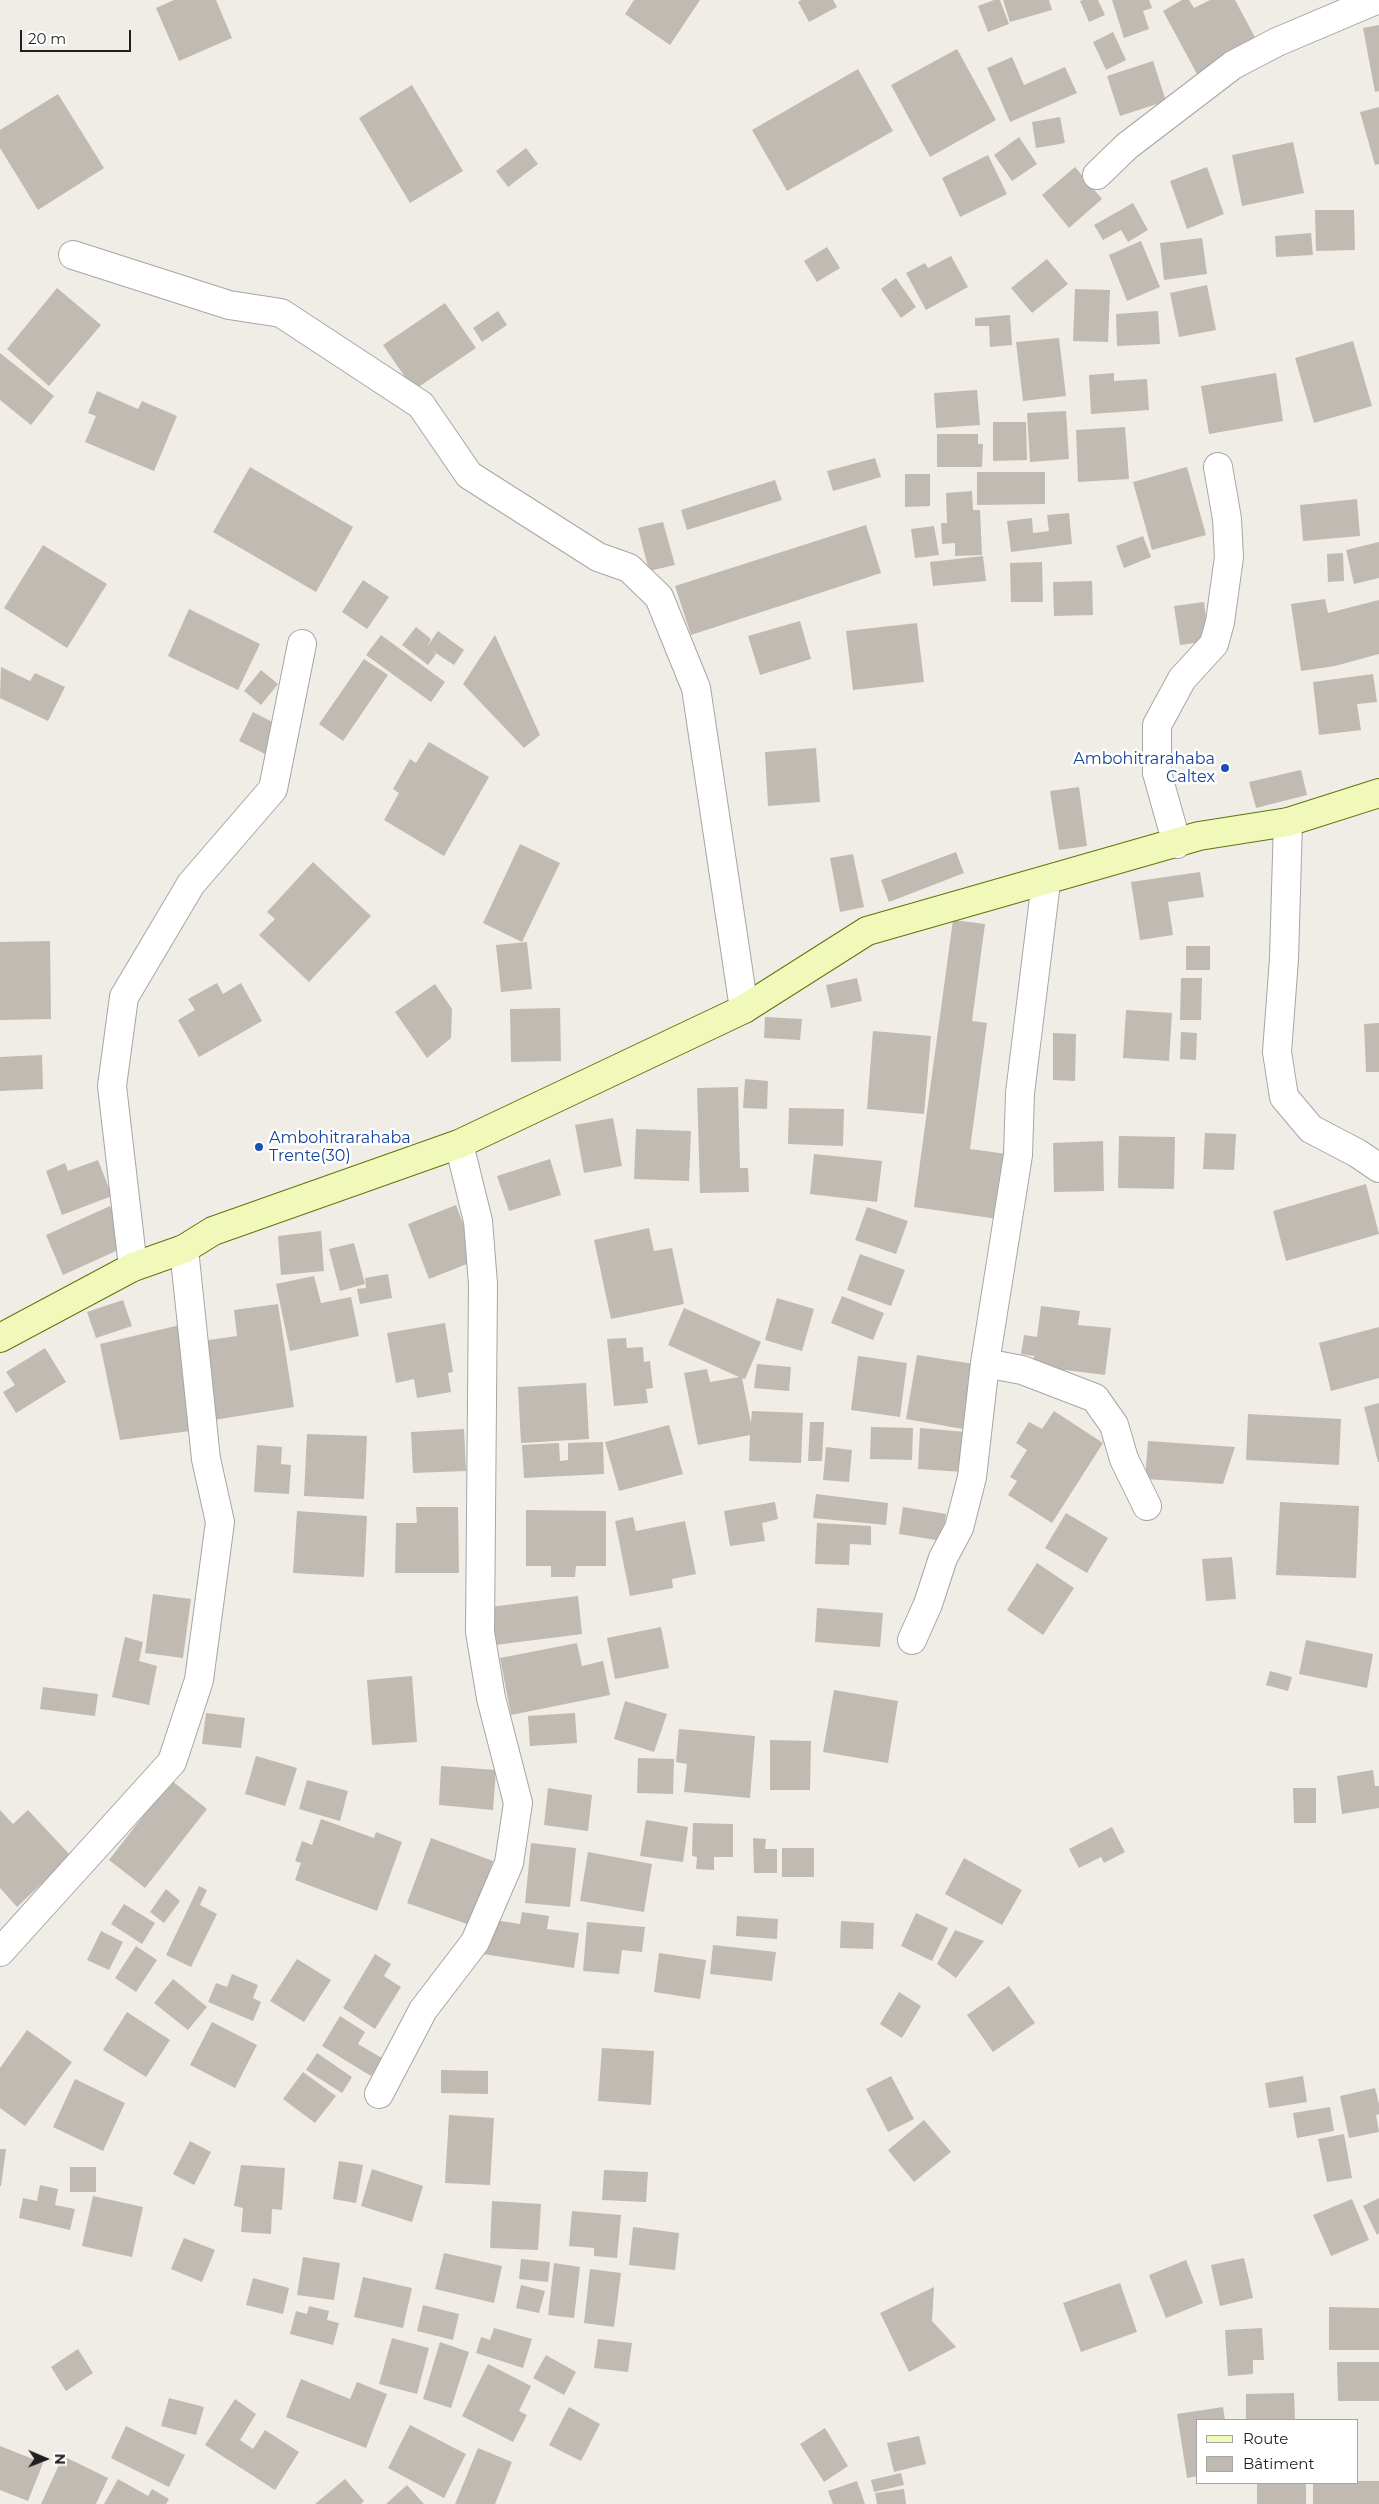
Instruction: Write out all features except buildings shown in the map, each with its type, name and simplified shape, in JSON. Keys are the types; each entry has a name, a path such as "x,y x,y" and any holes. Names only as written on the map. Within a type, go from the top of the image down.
{"street":[{"path":"1096,175 1127,146 1232,64 1277,42 1376,0"},
{"path":"73,255 229,305 281,313 421,405 468,475 598,557 629,568 659,597 696,688 744,1009"},
{"path":"1177,844 1157,773 1157,725 1182,679 1214,644 1220,622 1230,557 1227,519 1218,466"},
{"path":"133,1267 112,1086 124,997 191,884 273,789 302,644"},
{"path":"0,1338 133,1267 184,1249 213,1231 459,1144 744,1009 867,931 1046,882 1199,836 1288,822 1379,793"},
{"path":"1288,822 1284,959 1277,1052 1284,1097 1311,1129 1358,1153 1379,1168"},
{"path":"912,1640 928,1604 943,1558 959,1528 972,1477 985,1363 1018,1155 1020,1093 1046,882"},
{"path":"379,2094 423,2010 475,1942 509,1863 518,1803 491,1698 480,1632 483,1284 478,1221 459,1144"},
{"path":"0,1952 172,1762 199,1680 220,1522 206,1459 184,1249"},
{"path":"985,1363 1022,1370 1095,1398 1114,1426 1124,1459 1147,1506"}],"place":[{"name":"Ambohitrarahaba Caltex","path":"1225,768"},
{"name":"Ambohitrarahaba Trente(30)","path":"259,1147"}]}
